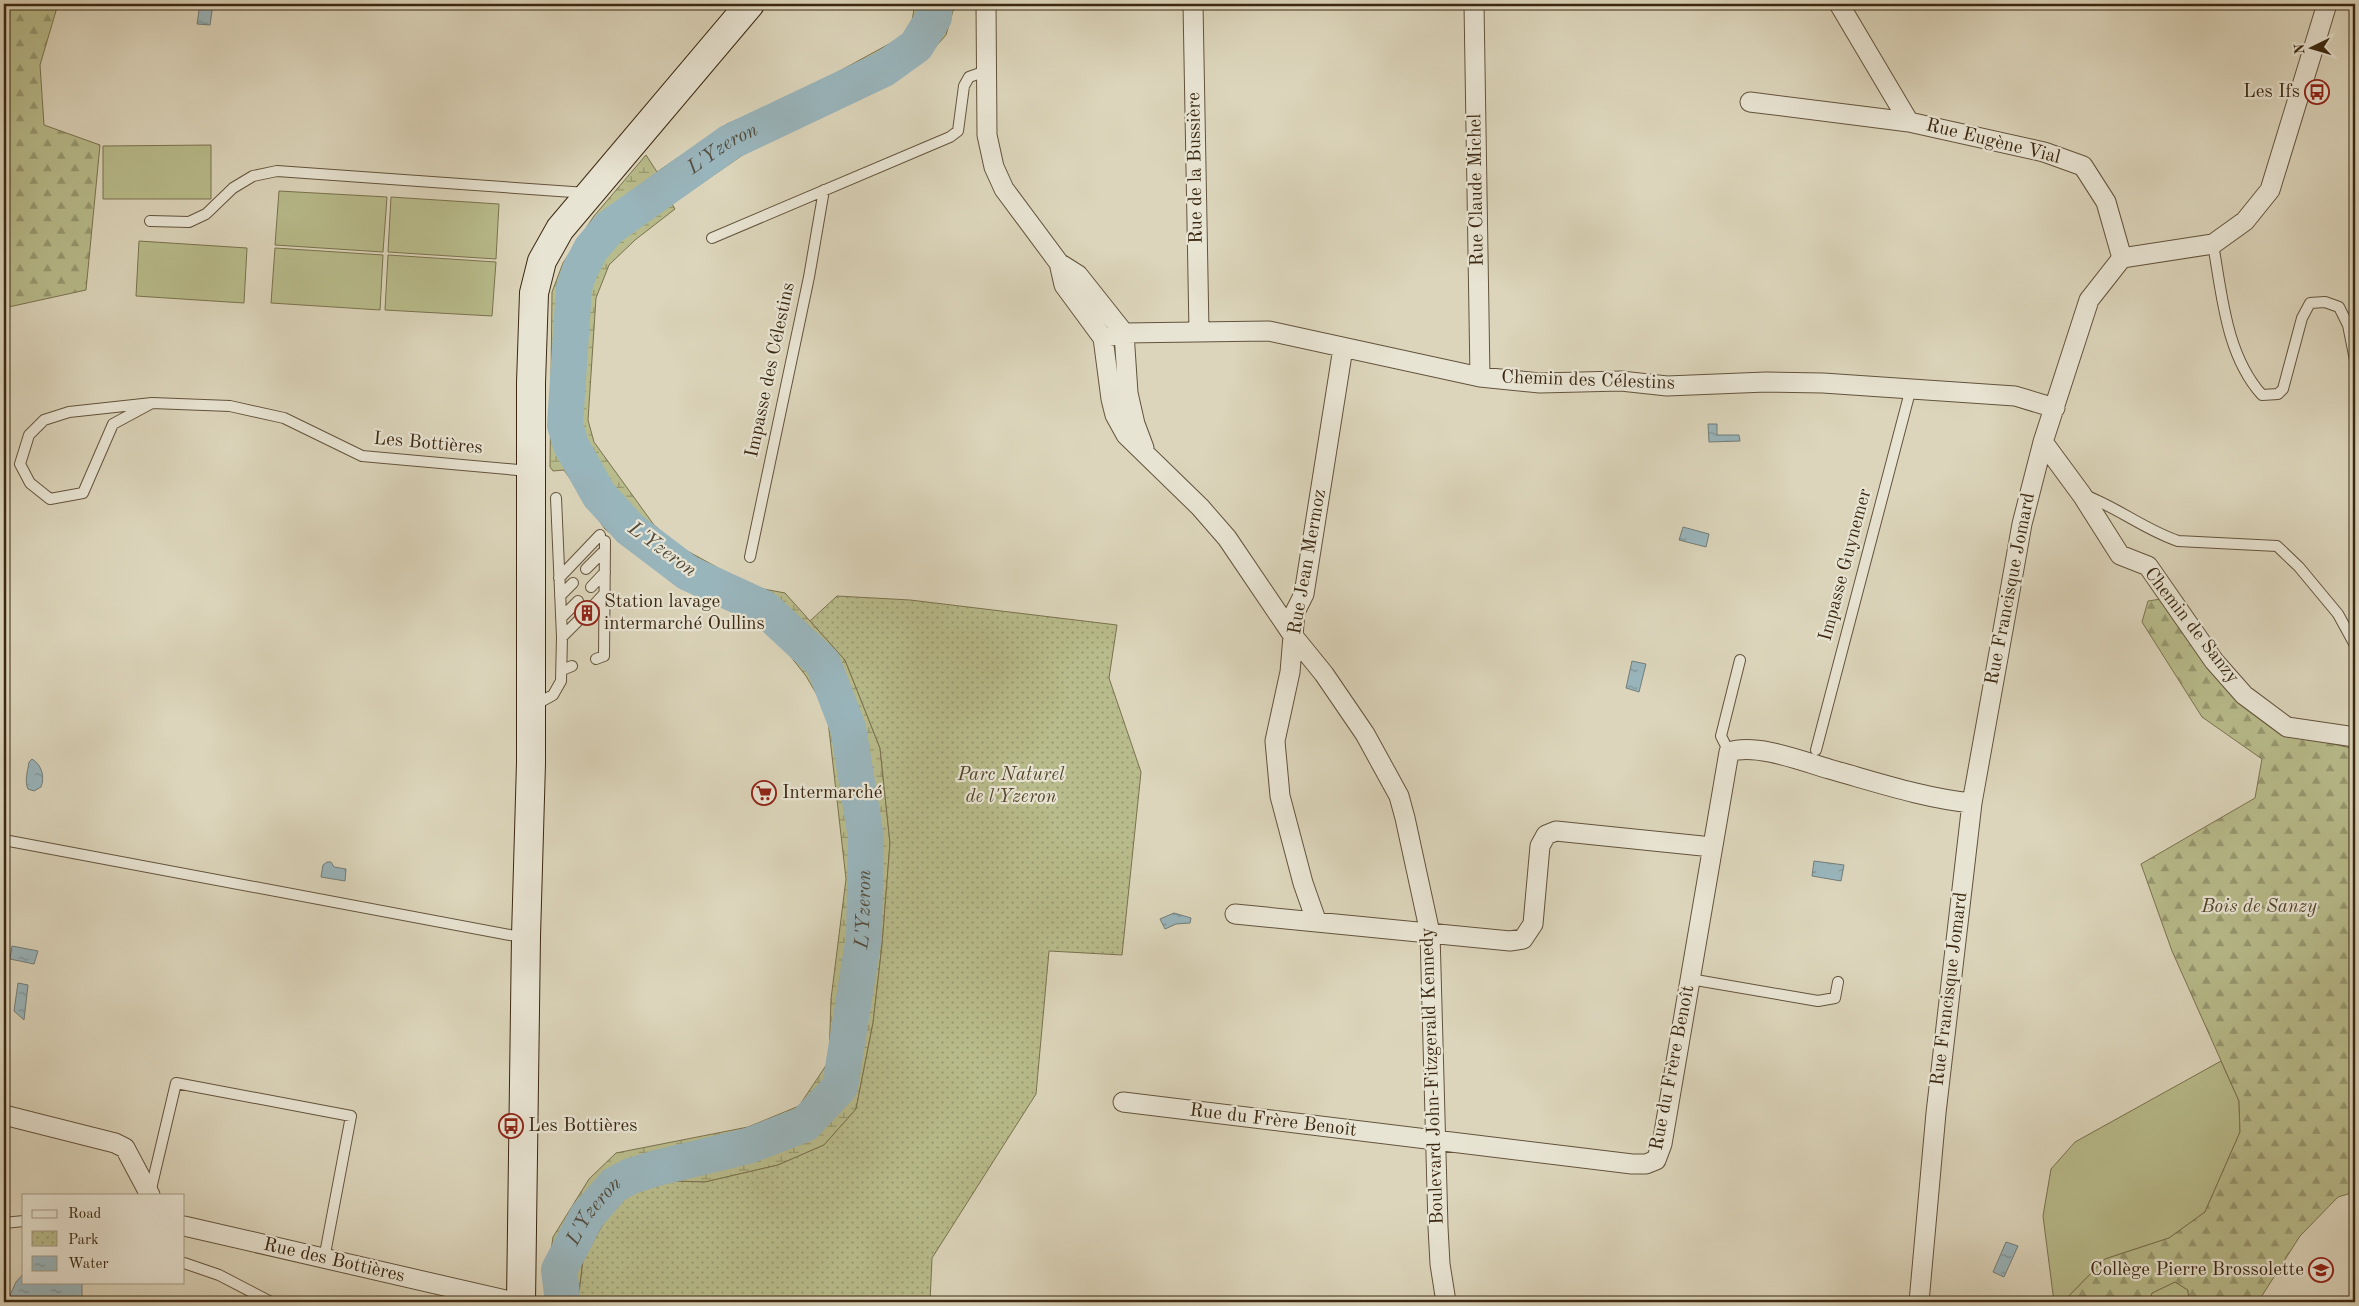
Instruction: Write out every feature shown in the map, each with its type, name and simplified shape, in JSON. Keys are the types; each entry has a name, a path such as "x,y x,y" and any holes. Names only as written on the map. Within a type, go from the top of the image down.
{"main road":[{"path":"521,1302 526,936 530,857 530,471 534,292 542,261 556,237 590,193 750,4"}],"street":[{"path":"986,4 987,135 994,167 1004,189 1059,263 1078,275 1124,333"},
{"name":"Rue de la Bussière","path":"1194,4 1199,331"},
{"name":"Rue Claude Michel","path":"1474,4 1480,377"},
{"name":"Rue Eugène Vial","path":"1840,4 1909,122 2044,152 2083,166 2106,202 2122,258"},
{"path":"2122,258 2213,244 2245,221 2270,190 2328,4"},
{"path":"1750,102 1909,122"},
{"name":"Rue Francisque Jomard","path":"1919,1302 1936,1112 1972,803 2022,524 2043,442 2089,300 2122,258"},
{"path":"1059,263 1064,285 1103,338"},
{"name":"Chemin des Célestins","path":"1103,338 1124,333 1269,331 1480,377 1540,383 1621,380 1666,386 1766,382 1910,388 2015,396 2054,408"},
{"name":"Boulevard John-Fitzgerald Kennedy","path":"1124,333 1128,393 1135,424 1149,458"},
{"name":"Boulevard John-Fitzgerald Kennedy","path":"1103,338 1111,399 1115,415 1126,436 1200,507 1227,538 1294,637 1324,674 1366,734 1391,778 1405,818 1430,933 1440,1264 1446,1302"},
{"name":"Rue Jean Mermoz","path":"1316,920 1303,883 1280,796 1275,741 1290,672 1295,612 1304,594 1343,348"},
{"name":"Chemin de Sanzy","path":"2043,442 2082,495 2120,555 2148,566 2214,660 2244,695 2287,727 2355,737"},
{"path":"1729,752 1742,748 1787,757 1928,796 1972,803"},
{"name":"Rue du Frère Benoît","path":"1123,1102 1632,1164 1646,1164 1656,1160 1662,1144 1729,752"},
{"path":"1235,914 1316,920 1510,941 1523,939 1533,924 1540,846 1546,835 1556,831 1712,847"},
{"path":"4,1115 115,1143 125,1148 150,1194"},
{"name":"Rue des Bottières","path":"185,1226 514,1302"}],"lane":[{"path":"712,238 950,137 958,131 964,86 969,77 986,70"},
{"path":"150,221 189,222 206,214 233,188 253,176 276,171 590,193"},
{"name":"Impasse des Célestins","path":"750,557 809,276 824,190"},
{"path":"2213,244 2229,332 2253,385 2262,395 2278,394 2283,388 2302,318 2310,303 2325,302 2339,307 2348,325 2355,360"},
{"name":"Impasse Guynemer","path":"1816,750 1910,388"},
{"name":"Les Bottières","path":"152,403 113,424 83,492 50,499 30,483 20,464 29,435 44,420 69,412 152,403 230,406 284,418 362,456 530,471"},
{"path":"2082,495 2100,501 2178,542 2277,546 2299,567 2338,614 2355,645"},
{"path":"530,708 553,695 567,668 562,637 556,498"},
{"path":"559,578 603,542"},
{"path":"586,569 603,542"},
{"path":"596,659 604,656 605,572 603,542"},
{"path":"591,587 605,572"},
{"path":"560,596 573,583"},
{"path":"593,606 604,594"},
{"path":"561,618 578,601"},
{"path":"562,637 579,620"},
{"path":"1729,752 1721,736 1740,660"},
{"path":"4,840 491,932 526,936"},
{"path":"1690,979 1818,1001 1835,998 1838,982"},
{"path":"150,1194 176,1083 351,1116 324,1259"},
{"path":"4,1223 22,1221"},
{"path":"185,1263 219,1275 271,1302"}],"green space":[{"path":"4,4 58,4 40,65 44,125 100,145 86,290 4,308"},
{"path":"915,4 955,4 946,35 921,63 888,82 757,145 672,204 675,209 635,240 609,265 596,298 588,420 594,442 654,525 680,547 753,587 785,593 845,660 880,748 890,843 882,945 873,1023 856,1109 824,1145 778,1165 705,1182 671,1181 613,1206 583,1260 578,1302 549,1302 547,1277 553,1237 589,1179 616,1153 748,1127 799,1106 829,1061 831,999 846,879 827,712 806,676 780,643 751,617 674,584 605,529 564,470 553,471 550,467 552,292 563,263 594,216 646,155 657,172 727,124 803,91 900,38 911,26"},
{"path":"211,145 211,199 103,199 103,146"},
{"path":"279,191 387,197 383,252 275,245"},
{"path":"391,197 499,204 496,259 388,252"},
{"path":"139,241 247,248 244,303 136,296"},
{"path":"275,248 383,255 380,310 271,303"},
{"path":"388,255 496,262 492,316 385,310"},
{"name":"Parc Naturel de l'Yzeron","path":"837,596 910,600 1117,625 1109,678 1141,772 1122,955 1049,951 1036,1094 932,1258 930,1302 578,1302 583,1260 613,1206 636,1187 671,1181 705,1182 778,1165 824,1145 856,1109 873,1023 882,945 890,843 880,748 845,660 810,621"},
{"name":"Bois de Sanzy","path":"2167,598 2286,733 2355,749 2355,1192 2338,1197 2300,1236 2258,1302 2189,1302 2188,1290 2175,1282 2152,1293 2149,1302 2063,1302 2105,1259 2169,1238 2205,1212 2240,1132 2239,1101 2172,951 2141,864 2255,798 2262,759 2202,717 2142,622 2148,601"},
{"path":"2221,1061 2239,1101 2240,1132 2205,1212 2169,1238 2105,1259 2063,1302 2054,1302 2043,1216 2051,1169 2075,1142"},
{"path":"2175,1282 2188,1290 2189,1302 2149,1302 2152,1293"}],"water":[{"path":"200,4 213,4 210,25 197,24"},
{"path":"1708,424 1717,424 1717,435 1739,435 1740,441 1709,442"},
{"path":"1683,527 1709,534 1706,547 1679,540"},
{"path":"1632,661 1646,664 1639,692 1626,688"},
{"path":"32,759 38,764 43,775 41,787 34,791 28,789 26,783 29,762"},
{"path":"1814,861 1844,865 1841,881 1812,876"},
{"path":"331,862 334,867 346,869 345,881 321,877 323,865"},
{"path":"1174,913 1191,918 1190,923 1176,924 1165,929 1160,919"},
{"path":"12,946 38,951 34,964 10,959"},
{"path":"18,983 28,985 24,1020 14,1011"},
{"path":"2006,1242 2018,1246 2004,1277 1993,1272"},
{"path":"22,1275 22,1284 82,1284 82,1296 77,1302 7,1302 16,1282"}],"waterway":[{"name":"L'Yzeron","path":"563,1302 559,1270 587,1216 614,1185 631,1176 657,1168 748,1146 805,1124 840,1087 864,936 866,837 848,728 823,663 764,608 688,573 630,529 599,495 571,445 565,425 574,288 580,270 591,249 609,228 730,142 884,69 916,46 934,17 935,4"}],"place":[{"name":"Les Ifs","path":"2317,92"},
{"name":"Station lavage intermarché Oullins","path":"587,613"},
{"name":"Intermarché","path":"764,793"},
{"name":"Les Bottières","path":"511,1126"},
{"name":"Collège Pierre Brossolette","path":"2321,1270"}]}
